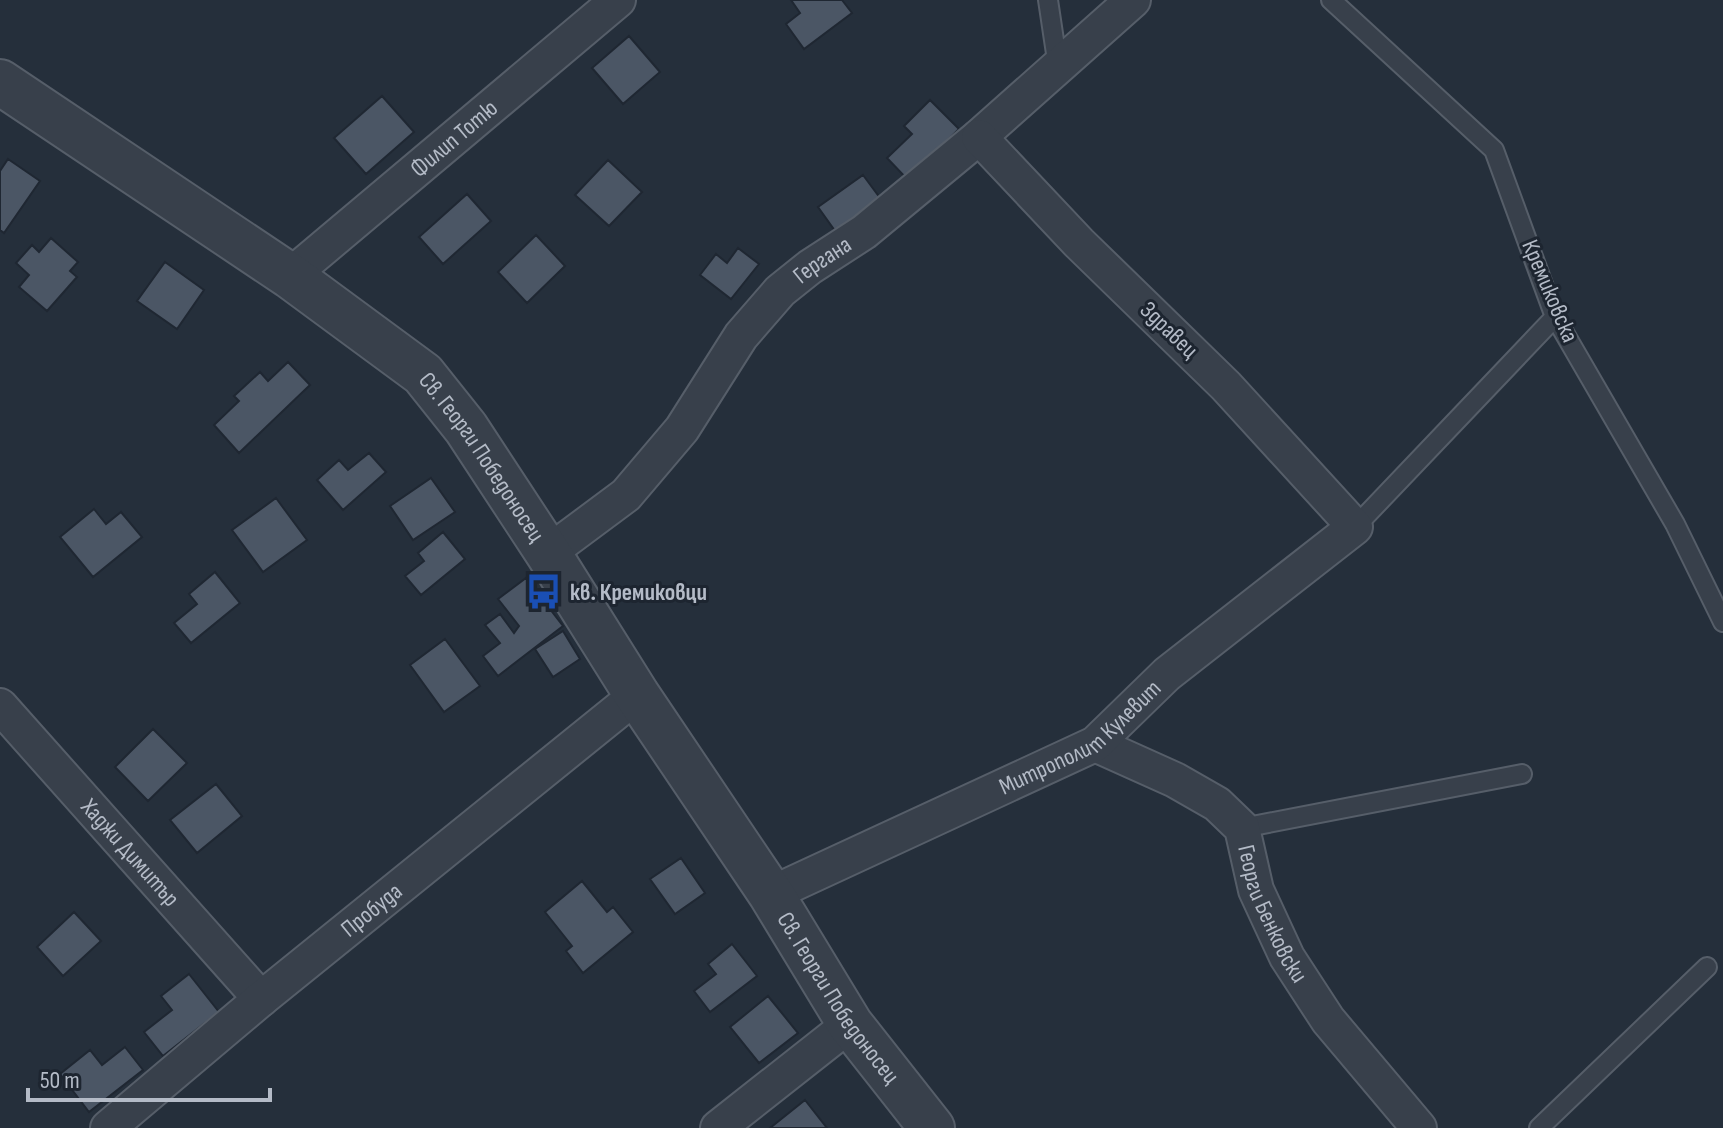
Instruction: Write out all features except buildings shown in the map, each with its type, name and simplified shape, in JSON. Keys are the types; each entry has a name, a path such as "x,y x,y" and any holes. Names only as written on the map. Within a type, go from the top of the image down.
{"street":[{"name":"Филип Тотю","path":"290,276 618,0"},
{"name":"Гергана","path":"548,553 626,495 682,429 741,336 780,291 864,232 979,137 1133,0"},
{"name":"Св. Георги Победоносец","path":"0,82 290,276 423,374 466,428 637,695 771,894 850,1024 932,1128"},
{"name":"Здравец","path":"979,137 1079,243 1226,386 1355,527"},
{"name":"Митрополит Кулевит","path":"771,894 1095,744 1167,674 1355,527"},
{"name":"Пробуда","path":"108,1128 261,999 637,695"},
{"name":"Хаджи Димитър","path":"0,706 261,999"},
{"name":"Георги Бенковски","path":"1095,744 1175,780 1217,804 1242,828 1256,890 1287,957 1328,1020 1419,1128"},
{"path":"718,1128 850,1024"}],"lane":[{"path":"1048,0 1058,67"},
{"name":"Кремиковска","path":"1331,0 1494,150 1555,317 1675,524 1723,622"},
{"path":"1355,527 1555,317"},
{"path":"1242,828 1522,774"},
{"path":"1539,1128 1707,967"}],"place":[{"name":"кв. Кремиковци","path":"544,592"}]}
